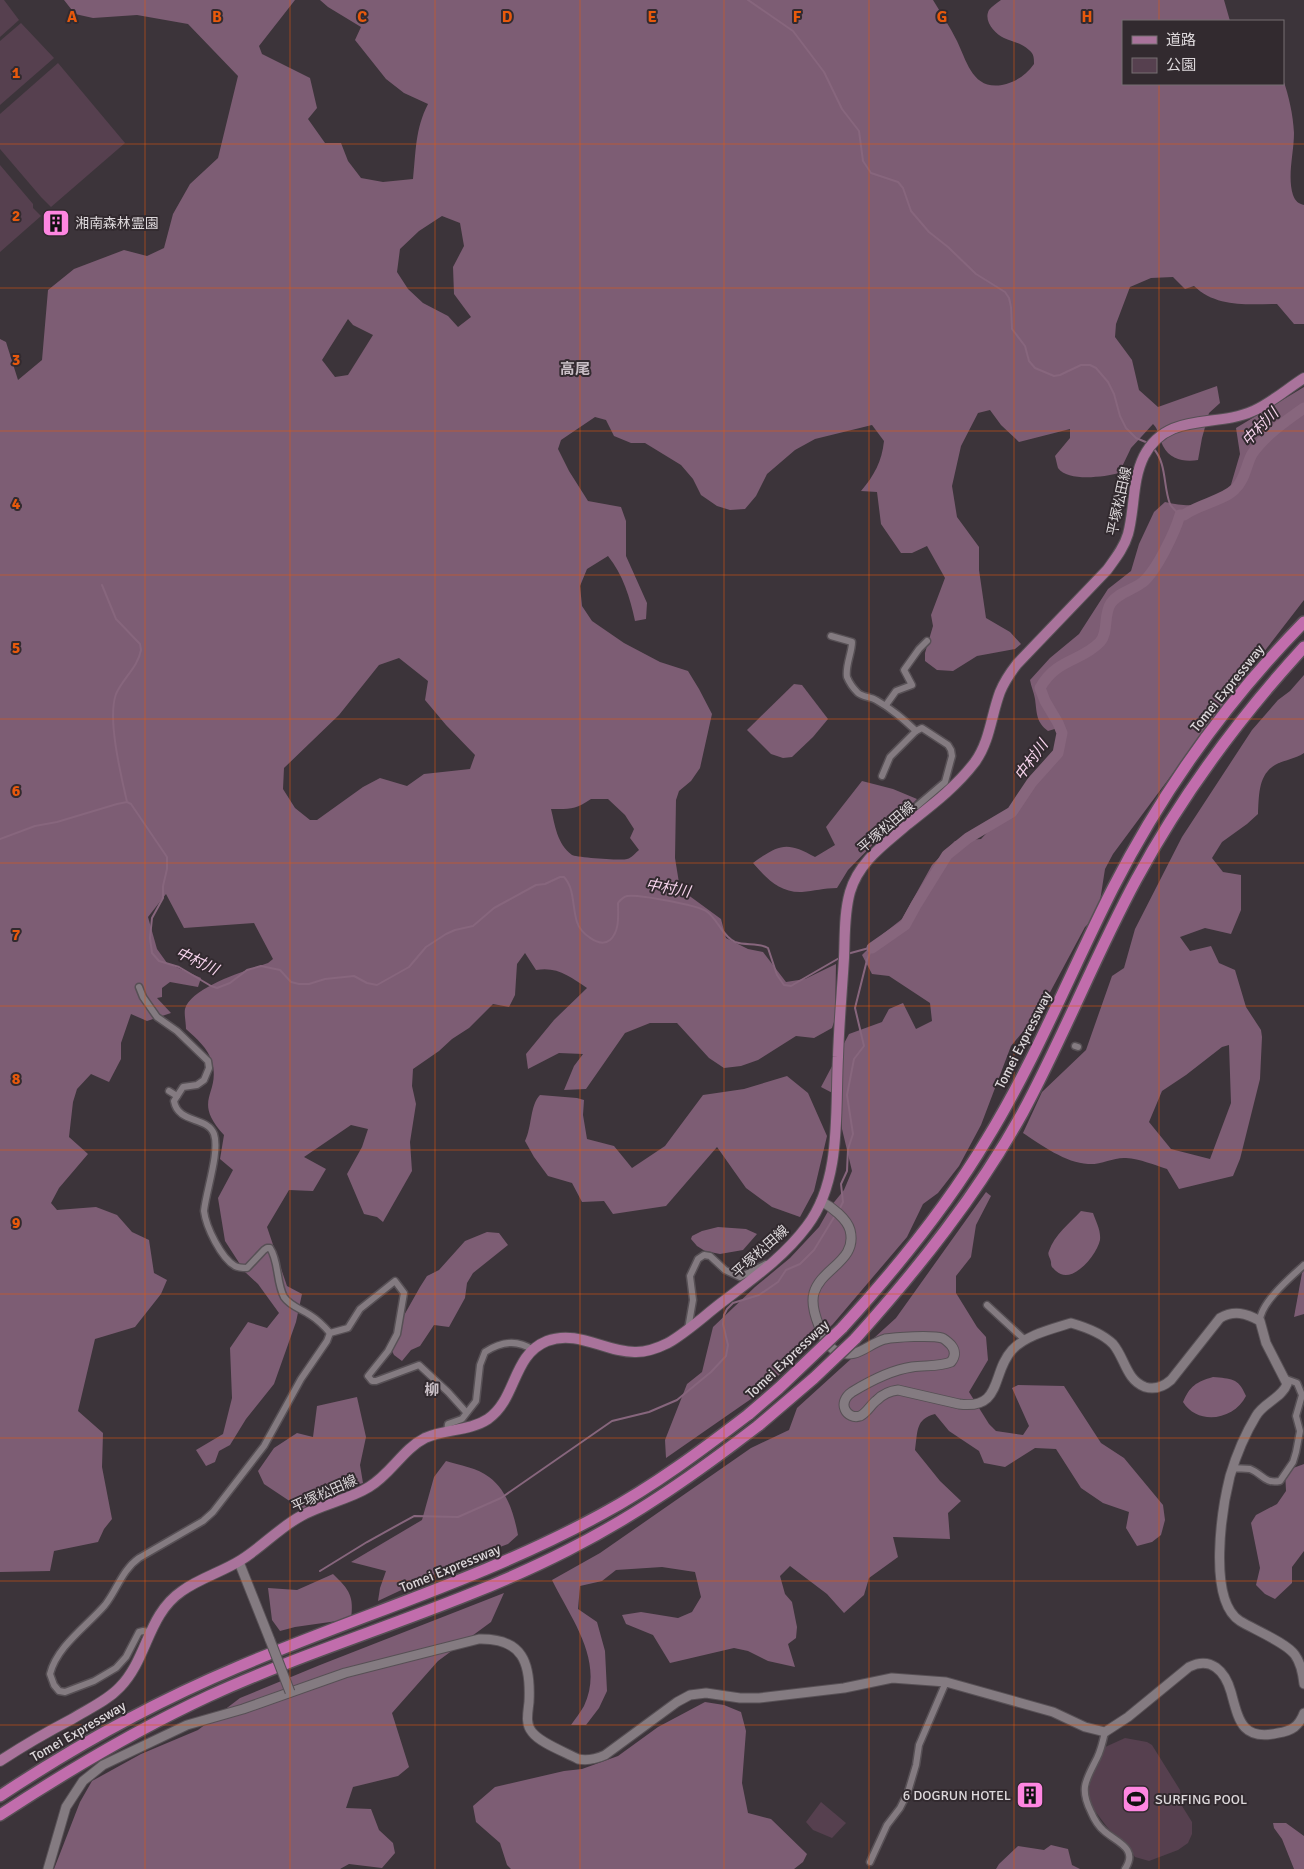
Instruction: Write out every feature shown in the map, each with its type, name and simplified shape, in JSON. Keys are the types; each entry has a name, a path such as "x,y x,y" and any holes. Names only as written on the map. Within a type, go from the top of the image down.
{"highway":[{"name":"Tomei Expressway","path":"0,1796 82,1744 181,1692 295,1644 451,1585 565,1534 603,1514 704,1449 785,1383 842,1328 899,1263 926,1230 966,1174 1023,1075 1114,886 1162,801 1217,723 1267,661 1304,622"},
{"name":"Tomei Expressway","path":"0,1815 88,1758 210,1695 451,1602 568,1550 607,1529 674,1488 759,1425 808,1384 855,1339 899,1289 936,1244 979,1184 1022,1112 1050,1060 1114,923 1159,841 1216,752 1304,647"}],"main road":[{"name":"平塚松田線","path":"0,1761 116,1691 135,1666 149,1632 160,1612 178,1593 239,1562 292,1521 311,1511 364,1490 386,1474 416,1444 429,1437 480,1424 495,1413 506,1397 519,1368 533,1350 554,1339 572,1338 624,1351 646,1351 666,1344 762,1271 808,1226 823,1202 836,1142 844,944 847,907 854,880 865,862 946,794 978,758 986,741 1005,681 1017,664 1107,570 1118,554 1128,535 1137,472 1144,456 1154,442 1172,428 1191,422 1231,417 1253,411 1304,378"}],"street":[{"path":"831,636 852,642 847,670 854,689 863,696 872,697 886,705 916,731"},
{"path":"886,705 896,691 912,684 904,670 927,641"},
{"path":"882,776 890,757 916,731 922,728 948,745 952,756 945,782 890,829 895,835"},
{"path":"139,987 156,1017 176,1031 208,1060 209,1068 204,1080 197,1085 183,1087 174,1101 177,1110 193,1120 206,1125 213,1133 214,1150 204,1211 215,1241 229,1260 239,1268 247,1268 264,1250 270,1248 274,1256 279,1285 285,1298 320,1322 330,1333"},
{"path":"169,1091 177,1096"},
{"path":"823,1202 848,1224 852,1243 849,1250 817,1285 813,1297 816,1317 821,1332 829,1345 836,1351 850,1355 886,1339 942,1338 952,1346 954,1352 954,1358 951,1362 912,1367 893,1372 852,1392 844,1400 843,1404 848,1414 859,1416 877,1399 898,1390 968,1405 983,1403 992,1391 1008,1356 1025,1340 1071,1323 1097,1333 1112,1343 1136,1382 1149,1388 1155,1388 1163,1386 1171,1380 1220,1318 1230,1313 1240,1313 1260,1321"},
{"path":"688,1329 693,1300 690,1276 698,1259 704,1255 710,1256 725,1270 740,1277 772,1261 786,1249"},
{"path":"1304,1265 1270,1299 1261,1312 1260,1321 1266,1343 1286,1378 1287,1384 1286,1388 1263,1406 1255,1417 1233,1468 1228,1487 1220,1542 1221,1583 1226,1604 1238,1619 1300,1657 1304,1684"},
{"path":"149,1632 139,1632 121,1663 102,1678 65,1692 59,1691 54,1686 50,1674 58,1656 104,1606 130,1565 208,1517 254,1461 330,1333 348,1328 360,1309 395,1280 404,1293 397,1334 388,1351 368,1376 372,1381 376,1381 419,1365 466,1412"},
{"path":"987,1305 1005,1324 1025,1340"},
{"path":"447,1432 446,1426 462,1419 476,1401 480,1365 485,1352 496,1346 513,1342 526,1345 533,1350"},
{"path":"1233,1468 1248,1469 1268,1481 1278,1482 1293,1462 1300,1431 1296,1416 1302,1395 1297,1383 1286,1378"},
{"path":"239,1562 290,1692"},
{"path":"48,1869 66,1807 77,1788 95,1771 176,1730 244,1709 345,1673 472,1640 498,1640 517,1651 528,1669 530,1681 528,1722 531,1732 578,1759 599,1758 683,1698 696,1694 706,1693 749,1699 849,1687 885,1678 946,1682 1054,1712 1085,1727 1106,1732"},
{"path":"1125,1869 1129,1858 1127,1849 1103,1831 1097,1824 1084,1792 1086,1776 1098,1756 1106,1732 1189,1667 1201,1662 1216,1667 1223,1675 1229,1686 1238,1719 1245,1728 1253,1733 1274,1734 1289,1731 1297,1725 1304,1713"},
{"path":"870,1862 886,1825 900,1808 908,1792 916,1765 919,1744 946,1682"}],"green space":[{"path":"0,0 4,0 19,20 0,37"},
{"path":"21,23 54,58 0,105 0,41"},
{"path":"58,63 125,143 51,207 0,149 0,114"},
{"path":"0,165 41,216 0,252"},
{"name":"SURFING POOL","path":"1125,1738 1147,1742 1152,1745 1180,1790 1182,1806 1192,1822 1192,1834 1188,1843 1178,1850 1149,1861 1135,1857 1123,1841 1114,1835 1092,1807 1088,1793 1091,1779 1103,1748"},
{"path":"821,1802 846,1823 832,1838 813,1830 806,1822"}],"shaded area":[{"path":"64,0 295,0 259,46 262,54 310,78 317,108 308,119 325,143 341,143 348,161 361,178 383,182 413,179 418,132 428,104 404,93 386,79 355,40 361,27 320,0 933,0 954,36 972,73 984,83 1002,85 1024,75 1034,64 1031,52 1020,44 1001,36 991,27 988,18 989,10 1001,0 1224,0 1230,20 1122,20 1122,85 1284,85 1284,82 1294,133 1291,188 1295,199 1304,205 1304,324 1294,324 1277,304 1244,304 1223,301 1203,293 1194,286 1185,289 1173,277 1151,278 1130,287 1116,324 1115,337 1132,360 1139,390 1158,407 1217,386 1220,403 1209,413 1198,460 1178,459 1166,451 1153,424 1131,448 1119,473 1096,477 1078,477 1063,472 1058,468 1055,456 1070,438 1070,429 1019,442 1001,425 990,410 978,413 961,446 952,486 957,517 979,547 979,570 986,618 1010,632 1021,644 1015,649 977,656 953,671 937,670 925,661 925,653 933,626 931,615 945,578 927,546 912,553 901,553 881,524 877,492 861,491 877,468 883,448 884,441 872,425 815,439 795,450 767,474 756,496 745,509 730,510 717,506 701,495 693,479 681,465 645,443 631,443 614,436 606,420 595,417 561,440 558,449 588,501 621,507 626,521 626,556 647,603 646,619 635,621 625,587 618,571 608,556 587,569 580,586 582,606 592,621 624,643 660,662 688,671 712,714 700,768 691,781 679,791 676,800 675,858 680,889 721,919 726,938 748,949 763,952 786,982 805,979 836,964 835,1019 832,1028 814,1038 796,1036 758,1060 741,1066 724,1068 709,1058 677,1023 650,1023 625,1033 586,1089 564,1090 574,1066 583,1054 559,1053 528,1069 526,1054 554,1020 587,988 569,976 557,971 536,970 525,953 517,964 515,995 509,1007 493,1004 469,1028 413,1069 412,1086 416,1104 410,1142 412,1171 383,1222 377,1217 364,1214 347,1174 362,1147 368,1129 351,1125 304,1157 326,1169 313,1191 289,1190 267,1227 287,1286 302,1294 296,1322 274,1384 246,1419 230,1445 219,1451 215,1462 206,1466 196,1450 223,1434 232,1398 230,1348 248,1322 267,1328 279,1313 258,1284 245,1272 225,1241 218,1198 233,1170 220,1159 224,1135 214,1123 209,1113 209,1097 214,1073 212,1062 205,1048 186,1029 185,1009 189,1001 221,980 268,963 273,959 254,923 184,928 166,894 148,917 157,949 167,963 201,978 198,987 170,982 162,988 162,997 157,998 171,1013 147,1021 131,1014 121,1043 121,1059 109,1082 91,1074 77,1089 73,1102 69,1137 88,1154 59,1188 51,1203 57,1210 96,1207 117,1215 132,1232 149,1240 154,1273 167,1280 161,1294 135,1327 95,1339 78,1411 103,1433 102,1467 112,1519 104,1529 98,1542 54,1551 50,1571 0,1572 0,339 6,342 18,380 42,360 48,290 74,269 124,250 147,256 164,248 173,214 190,184 218,158 238,76 188,24 137,15 93,18 75,14","holes":["442,216 460,223 464,246 453,267 454,294 471,317 458,327 448,316 423,303 408,289 397,272 400,249 419,231","348,319 353,325 373,335 348,375 335,377 322,360","399,658 428,681 425,700 475,755 470,769 424,774 407,786 380,778 363,787 317,820 310,820 295,808 283,789 284,768 339,715 379,665","591,799 608,799 625,815 634,829 630,838 639,850 630,858 581,857 572,855 563,845 555,828 551,809 572,808"]},
{"path":"1304,387 1304,600 1113,854 1105,869 1100,901 1092,920 1085,927 1040,1011 1011,1046 981,1125 959,1166 938,1193 923,1204 907,1237 833,1324 761,1392 666,1458 665,1440 687,1384 702,1372 713,1327 755,1287 790,1258 819,1227 831,1206 844,1190 852,1171 842,1129 842,1098 821,1087 849,1034 882,1022 889,1009 903,1003 916,1029 932,1021 930,1003 889,976 872,974 862,955 883,934 902,919 932,865 955,841 981,839 1043,773 1063,739 1058,728 1048,731 1039,721 1030,680 1050,658 1079,634 1108,589 1131,571 1139,544 1154,512 1165,502 1185,505 1199,504 1230,488 1240,454 1236,428"},
{"path":"1304,675 1304,753 1278,763 1269,769 1260,786 1258,814 1222,842 1212,858 1223,872 1241,875 1241,910 1231,934 1205,928 1180,937 1190,951 1211,946 1219,963 1235,970 1246,1007 1261,1030 1260,1079 1240,1159 1233,1176 1179,1189 1167,1169 1142,1161 1121,1158 1088,1164 1063,1157 1023,1133 1042,1092 1086,1050 1112,976 1124,968 1135,929 1182,837 1252,730 1278,700 1290,691","holes":["1229,1045 1231,1103 1210,1159 1171,1149 1149,1122 1162,1091 1222,1047"]},
{"path":"794,684 802,685 828,719 792,757 783,758 771,754 747,730"},
{"path":"862,781 893,789 917,799 848,870 837,888 802,892 787,890 774,884 753,863 770,852 783,847 797,849 815,857 835,845 826,827"},
{"path":"787,1076 808,1093 827,1136 814,1191 800,1217 772,1207 746,1188 717,1147 666,1206 613,1214 604,1201 582,1202 572,1183 548,1176 525,1141 534,1104 540,1095 577,1098 584,1100 583,1115 587,1139 614,1146 632,1168 665,1146 703,1095 744,1089"},
{"path":"986,1192 991,1196 976,1225 971,1257 956,1276 956,1293 977,1327 986,1337 988,1360 969,1392 989,1424 996,1431 1023,1435 1029,1426 1012,1388 1018,1385 1064,1386 1101,1443 1124,1458 1163,1505 1165,1520 1161,1535 1152,1542 1137,1546 1126,1528 1129,1512 1103,1503 1081,1488 1056,1449 1035,1448 1005,1467 984,1463 979,1451 949,1431 935,1414 924,1419 921,1423 917,1432 915,1450 940,1481 961,1501 948,1513 950,1539 893,1537 898,1557 869,1578 864,1595 844,1613 827,1594 790,1566 780,1576 785,1594 792,1602 797,1627 796,1638 788,1644 795,1667 768,1661 748,1651 734,1648 670,1663 653,1635 626,1624 622,1615 641,1612 678,1618 692,1612 701,1597 695,1572 662,1567 616,1570 602,1581 580,1586 578,1609 597,1622 605,1651 607,1691 599,1708 586,1725 571,1725 584,1706 591,1673 583,1641 552,1580 600,1553 751,1448 789,1430 797,1408 896,1318"},
{"path":"1081,1211 1093,1213 1099,1229 1100,1240 1094,1253 1083,1267 1069,1275 1062,1275 1052,1267 1048,1252 1058,1234"},
{"path":"718,1227 746,1229 757,1234 743,1250 720,1254 705,1251 691,1239 692,1236 702,1231"},
{"path":"487,1232 499,1233 508,1245 473,1273 467,1283 465,1298 449,1327 434,1325 420,1346 411,1350 402,1361 394,1355 391,1349 391,1337 427,1276 439,1270 465,1241"},
{"path":"1304,1270 1304,1314 1294,1317 1302,1273"},
{"path":"1213,1377 1237,1382 1246,1396 1240,1404 1225,1415 1206,1417 1197,1415 1183,1402 1194,1385"},
{"path":"357,1397 366,1437 360,1465 363,1483 330,1493 303,1510 264,1484 258,1471 274,1448 297,1433 313,1437 317,1406"},
{"path":"446,1461 479,1471 495,1482 509,1503 518,1535 508,1544 465,1560 378,1601 386,1571 351,1562 422,1520 434,1477"},
{"path":"1304,1464 1304,1551 1292,1567 1292,1583 1275,1599 1265,1594 1256,1585 1260,1568 1251,1523 1256,1515 1277,1504 1286,1491 1285,1471"},
{"path":"333,1574 350,1594 352,1605 351,1619 280,1631 272,1620 268,1588 297,1590"},
{"path":"504,1593 491,1622 438,1661 392,1713 409,1767 398,1776 353,1787 346,1808 371,1809 379,1830 393,1843 395,1853 382,1868 349,1864 340,1869 54,1869 80,1802 92,1781 141,1754 198,1730 240,1698"},
{"path":"705,1702 724,1705 741,1712 746,1731 742,1783 748,1813 771,1819 807,1854 803,1862 794,1869 511,1869 507,1865 500,1843 476,1822 473,1806 495,1787 564,1771 582,1769 618,1756 658,1727"},
{"path":"1273,1823 1286,1823 1304,1836 1304,1869 1294,1869 1282,1839 1274,1828"},
{"path":"1051,1845 1068,1849 1072,1865 1080,1869 996,1869 1018,1846 1044,1850"}],"waterway":[{"path":"748,0 793,31 824,72 842,109 859,131 863,161 871,173 898,182 903,188 911,211 929,232 976,274 1005,292 1011,307 1012,329 1025,346 1029,361 1035,368 1054,376 1081,365 1090,365 1096,368 1108,382 1126,428 1136,438 1148,443"},
{"name":"中村川","path":"872,948 905,925 947,855 968,838 1012,812 1032,782 1058,753 1062,733 1040,688 1047,678 1061,666 1085,653 1100,642 1103,638 1107,612 1111,603 1118,596 1143,582 1154,569 1165,550 1180,515 1184,515 1224,497 1235,489 1241,481 1250,458 1257,447 1276,429 1304,408"},
{"path":"1153,448 1161,461 1170,504 1180,515"},
{"path":"102,585 116,619 140,644 141,650 137,662 116,694 114,705 113,718 116,747 127,802"},
{"name":"中村川","path":"0,839 35,826 57,822 117,804 127,802 131,804 167,857 163,898 152,918 150,938 152,953 159,961 179,967 217,988 230,983 247,970 261,966 280,970 291,982 299,984 354,976 367,983 377,985 409,967 426,947 446,934 473,926 494,908 536,885 545,884 560,877 564,877 570,887 575,916 579,926 590,938 596,941 606,942 610,940 618,923 618,903 624,897 633,896 680,903 706,911 714,918 727,936 735,942 760,945 768,948 777,975 784,985 791,986 841,957"},
{"path":"839,1210 843,1202 841,1184 847,1171 848,1149 853,1134 847,1095 854,1059 864,1046 855,1008 867,960 872,948 847,954"},
{"path":"320,1571 414,1516 458,1517 501,1498 612,1421 649,1412 677,1400 711,1372 726,1356 728,1345 723,1324 727,1309 733,1303 759,1295 778,1282 786,1270 800,1264 814,1250 836,1214"}],"place":[{"name":"湘南森林霊園","path":"56,223"},
{"name":"6 DOGRUN HOTEL","path":"1030,1795"},
{"name":"SURFING POOL","path":"1136,1799"}],"district":[{"name":"高尾","path":"575,369"},
{"name":"柳","path":"432,1390"}]}
